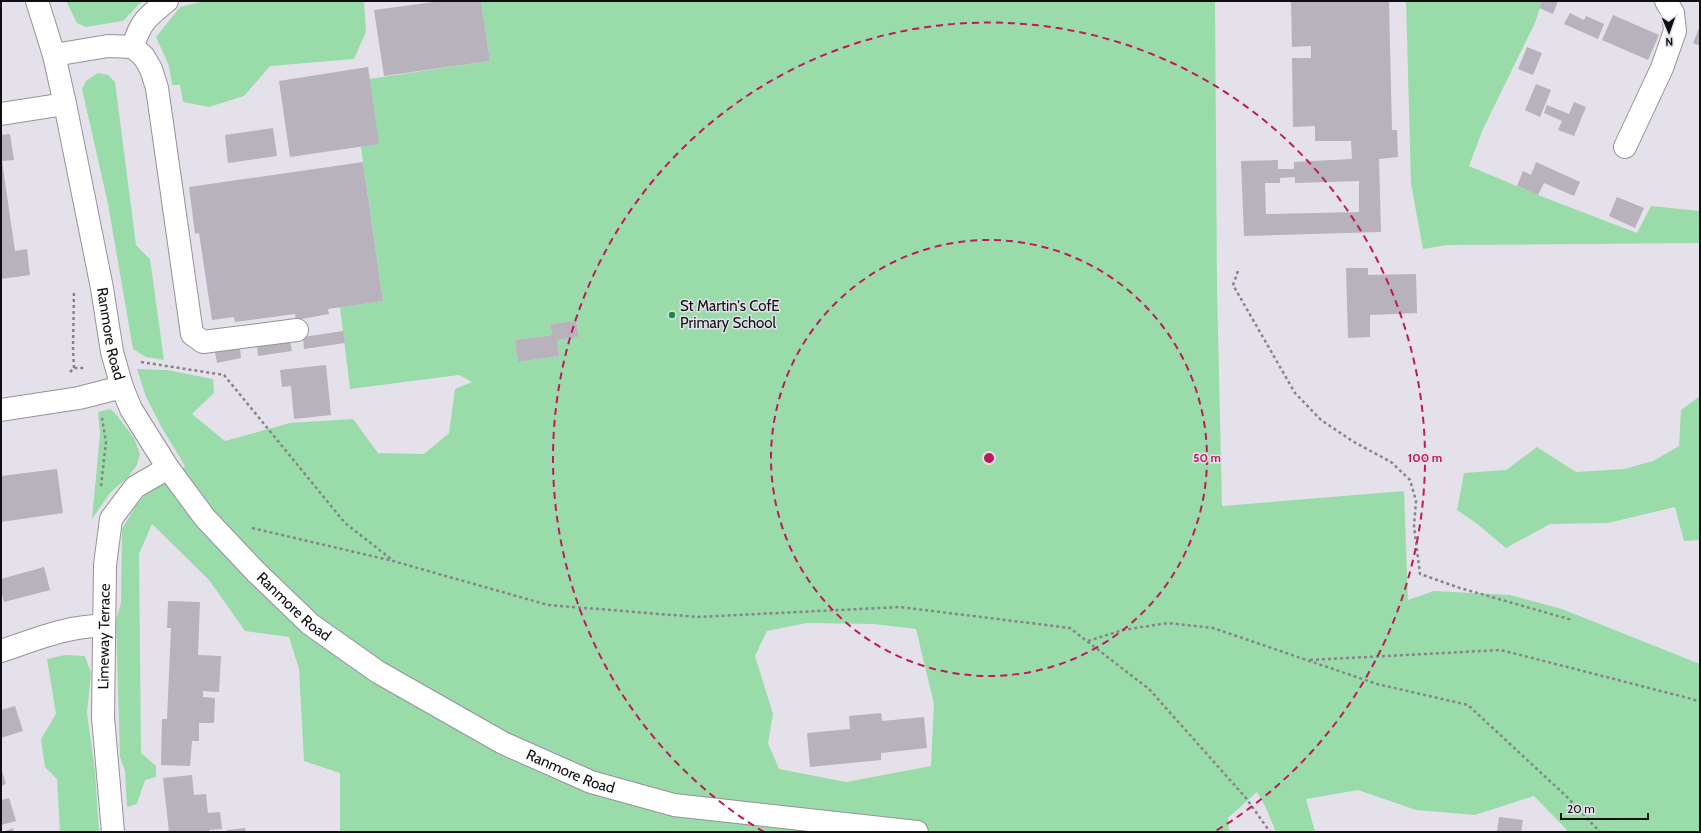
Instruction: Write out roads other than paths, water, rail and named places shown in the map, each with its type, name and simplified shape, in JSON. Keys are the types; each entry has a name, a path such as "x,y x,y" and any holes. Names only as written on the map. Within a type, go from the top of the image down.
{"street":[{"name":"Ranmore Road","path":"37,1 54,55 65,104 102,288 115,366 131,409 168,468 205,518 255,571 310,624 378,672 503,743 590,782 674,805 917,832"},
{"path":"133,47 138,29 151,14 167,1"},
{"path":"1625,146 1662,68 1675,31 1673,13 1666,1"},
{"path":"54,55 108,46 133,47 144,57 151,68 157,88 192,334 203,342 297,330"},
{"path":"1,114 65,104"},
{"path":"1,410 79,398 122,387"},
{"name":"Limeway Terrace","path":"113,832 103,717 105,565 111,520 135,487 168,468"},
{"path":"1,651 37,639 86,626 104,626"}],"place":[{"name":"St Martin's CofE Primary School","path":"672,315"}]}
